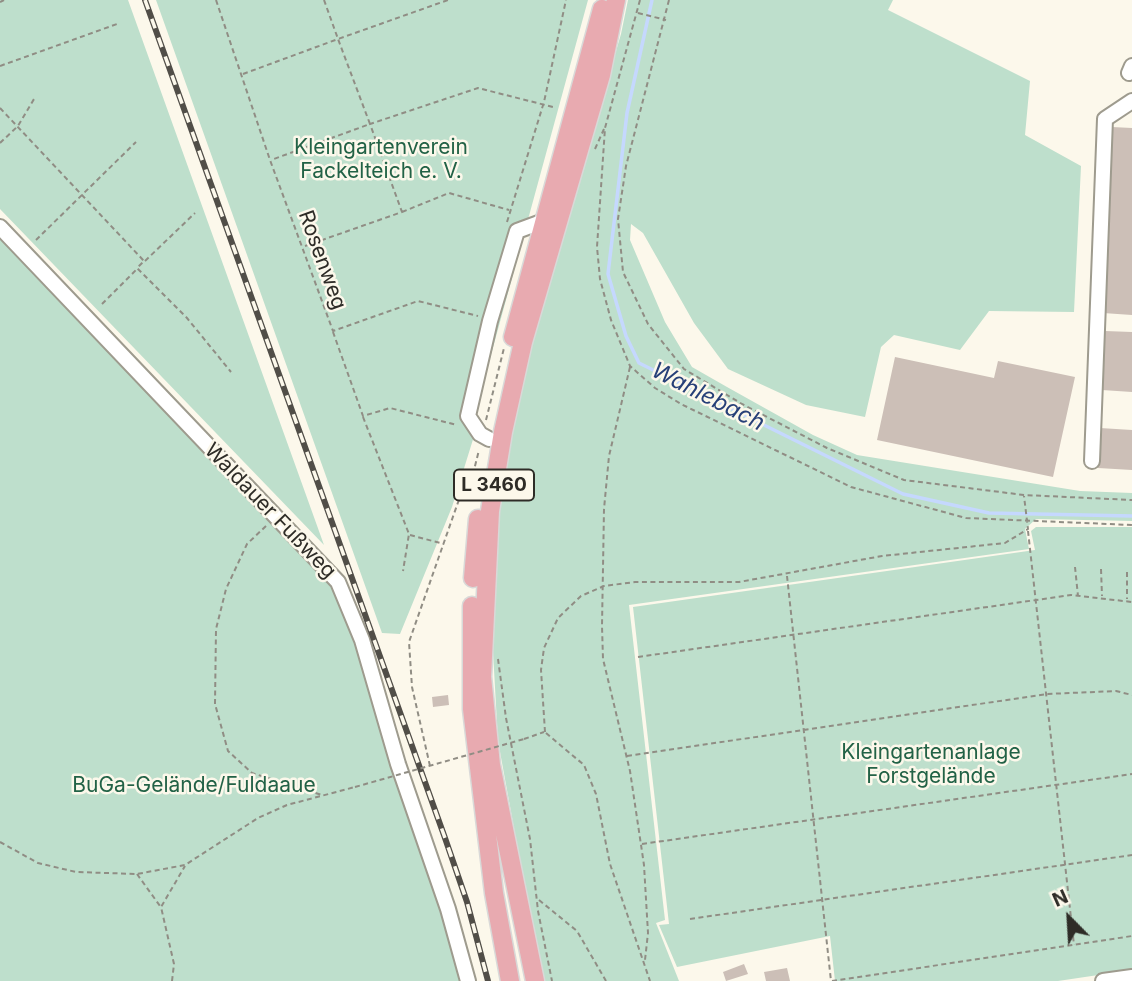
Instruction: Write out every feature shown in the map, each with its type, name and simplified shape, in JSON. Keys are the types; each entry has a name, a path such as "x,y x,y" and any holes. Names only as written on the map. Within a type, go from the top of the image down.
{"main road":[{"name":"L 3460","path":"510,981 494,893 472,709 470,650 475,545 489,439 523,295 604,0"},
{"name":"L 3460","path":"536,981 491,765 482,677 490,511 503,432 523,342 601,75 616,0"}],"street":[{"path":"1092,461 1105,119 1132,101"},
{"path":"489,439 480,435 468,416 490,321 517,231 544,221"},
{"name":"Waldauer Fußweg","path":"0,227 338,582 362,640 398,764 448,909 468,981"},
{"path":"1103,981 1132,977"}],"path":[{"path":"0,2 4,0"},
{"name":"Rosenweg","path":"216,0 270,160 409,534"},
{"path":"324,0 402,212"},
{"path":"243,74 448,0"},
{"path":"517,231 506,227 544,103 566,0"},
{"path":"593,153 605,128 639,14 640,0"},
{"path":"669,0 666,20 626,166 618,219 623,272 648,324 684,369 742,404 827,448 904,480 1024,495 1132,500"},
{"path":"639,14 666,20"},
{"path":"0,66 117,24"},
{"path":"270,160 478,88 553,107"},
{"path":"0,143 18,126 34,99"},
{"path":"0,108 144,261"},
{"path":"605,128 597,247 600,279 611,320 630,366 655,388 681,404 851,487 966,518 1027,523 1132,525"},
{"path":"36,240 136,142"},
{"path":"303,247 449,193 510,211"},
{"path":"102,304 195,213"},
{"path":"137,268 187,318 231,372"},
{"name":"Rosenweg","path":"333,331 418,301 490,321"},
{"path":"630,366 608,469 602,554 603,659 626,756 641,844 648,933 645,960"},
{"path":"363,416 390,408 463,427 472,421"},
{"path":"1024,495 1074,945"},
{"path":"275,518 247,544 226,589 216,629 215,704 228,751 252,773 324,795"},
{"path":"650,981 610,864 596,794 584,765 545,732 541,670 544,648 558,618 580,596 604,586 635,582 740,582 882,556 1005,543 1028,530"},
{"path":"403,571 409,534 444,544"},
{"path":"1075,566 1077,596"},
{"path":"1101,569 1102,597"},
{"path":"1126,572 1127,601"},
{"path":"786,575 811,820 831,981 1132,936"},
{"path":"638,657 1037,599 1077,596 1132,602"},
{"path":"408,654 417,719 430,766"},
{"path":"498,655 552,981"},
{"path":"626,756 1047,694 1102,691 1132,695"},
{"path":"0,842 38,863 76,872 137,874 186,865 258,818 287,805 545,732"},
{"path":"641,844 1132,774"},
{"path":"690,919 1132,855"},
{"path":"161,907 186,865"},
{"path":"137,874 161,907 174,964 173,981"},
{"path":"537,898 578,931 606,981"}],"green space":[{"path":"0,0 128,0 324,545 0,209"},
{"name":"Kleingartenverein Fackelteich e. V.","path":"156,0 588,0 474,417 475,433 452,507 400,634 382,633"},
{"path":"628,0 893,0 888,10 1030,81 1025,135 1081,166 1074,312 989,311 960,350 894,335 881,347 865,417 806,405 728,369 694,323 643,233 631,224 630,240 665,322 692,367 727,387 813,435 857,455 1080,491 1132,493 1132,521 1036,519 1025,529 1029,549 629,605 665,920 656,923 679,981 542,981 498,741 491,616 494,529 508,429 529,346 621,34"},
{"name":"BuGa-Gelände/Fuldaaue","path":"0,232 340,590 382,737 444,911 461,981 0,981"},
{"name":"Kleingartenanlage Forstgelände","path":"1036,527 1132,527 1132,970 1058,981 835,981 830,936 677,967 659,925 669,924 633,607 1035,550 1031,531"}],"building":[{"path":"1112,127 1132,128 1132,315 1103,313"},
{"path":"1105,331 1132,332 1132,392 1102,390"},
{"path":"895,357 994,378 998,361 1075,377 1053,477 877,440"},
{"path":"1100,428 1132,430 1132,470 1098,468"},
{"path":"448,695 449,705 433,707 432,697"},
{"path":"744,964 748,974 726,981 723,972"},
{"path":"787,968 790,981 766,981 764,972"}],"waterway":[{"name":"Wahlebach","path":"652,0 627,113 608,274 626,336 639,363 903,494 989,513 1132,516"}],"railway":[{"path":"145,0 445,838 467,902 488,981"}]}
